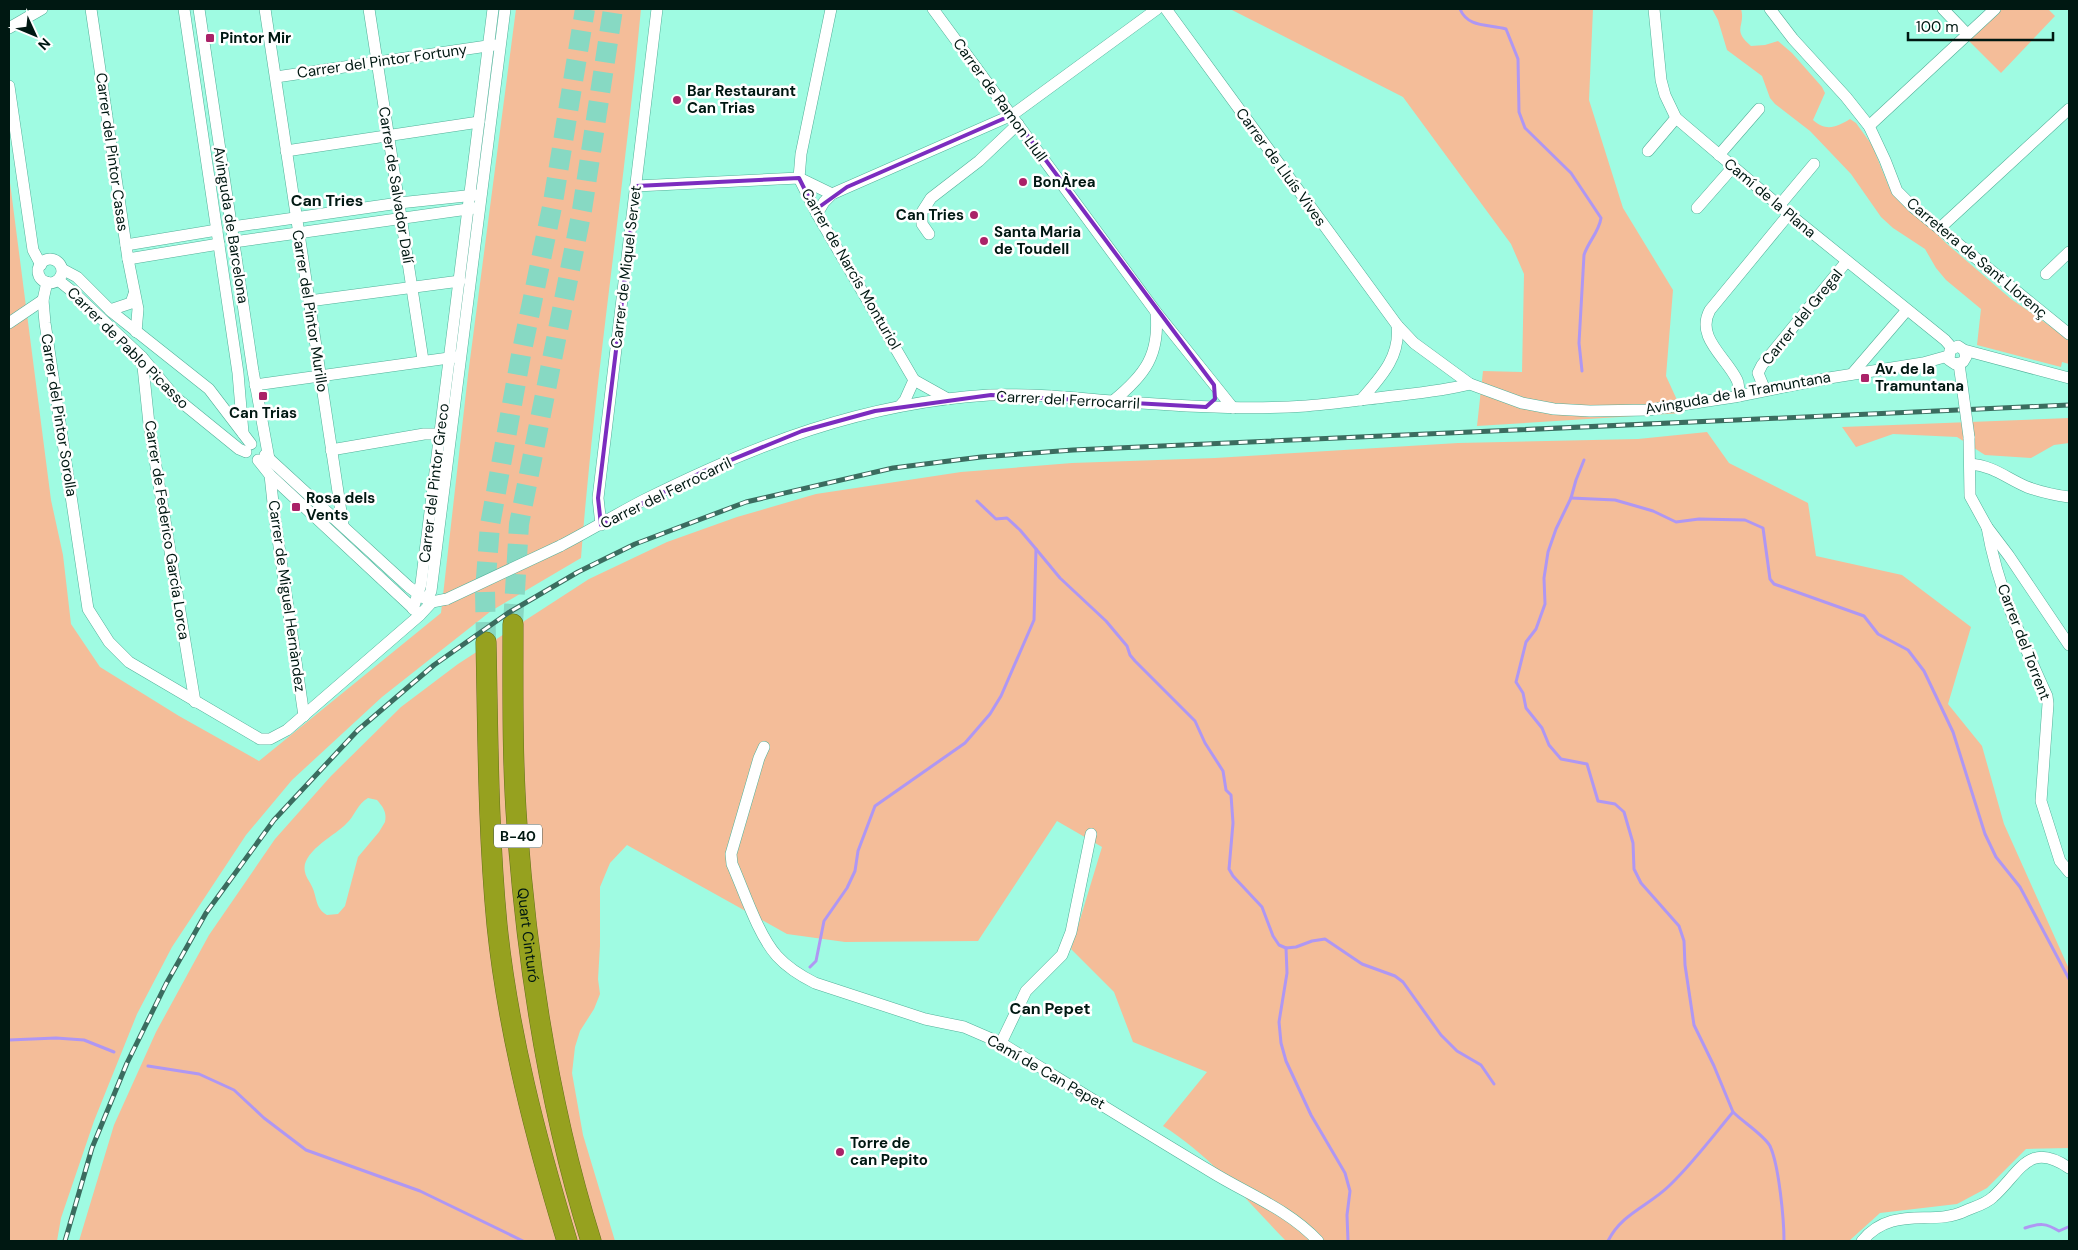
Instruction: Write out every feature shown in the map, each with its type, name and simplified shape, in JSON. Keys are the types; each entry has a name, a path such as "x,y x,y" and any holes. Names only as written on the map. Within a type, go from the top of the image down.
{"highway":[{"name":"Quart Cinturó","path":"513,624 513,733 516,815 526,925 563,1139 591,1241"},
{"name":"Quart Cinturó","path":"486,642 490,837 498,926 516,1042 540,1145 567,1241"}],"street":[{"path":"9,28 42,9"},
{"name":"Carrer del Pintor Casas","path":"91,9 128,259 138,309 136,332"},
{"name":"Avinguda de Barcelona","path":"184,9 243,414 243,433"},
{"name":"Avinguda de Barcelona","path":"199,9 255,385 259,451"},
{"name":"Carrer del Pintor Murillo","path":"265,9 343,525"},
{"name":"Carrer de Salvador Dalí","path":"369,9 387,136 400,203 423,360"},
{"name":"Carrer del Pintor Greco","path":"426,599 431,591 446,434 495,45 494,9"},
{"name":"Carrer del Pintor Greco","path":"477,199 479,122 495,45 505,9"},
{"name":"Carrer de Miquel Servet","path":"601,524 598,498 657,9"},
{"name":"Carrer de Narcís Monturiol","path":"831,9 801,154 799,178 817,214 914,380"},
{"name":"Carrer de Ramon Llull","path":"933,9 1156,312 1233,408"},
{"path":"929,234 922,224 922,212 931,198 979,161 1033,102 1157,9"},
{"name":"Carrer de Lluís Vives","path":"1166,9 1396,325 1414,343 1470,384"},
{"name":"Camí de la Plana","path":"1654,9 1661,80 1665,95 1676,118 1788,214 1946,340 1952,363 1963,358"},
{"name":"Carretera de Sant Llorenç","path":"1770,9 1793,39 1846,97 1869,126 1886,160 1898,191 1913,207 2069,334"},
{"path":"1942,9 1966,34"},
{"path":"1869,126 1995,9"},
{"name":"Carrer del Pintor Fortuny","path":"276,77 495,45"},
{"path":"9,86 32,250 41,265"},
{"path":"1940,228 2069,108"},
{"path":"1719,155 1759,109"},
{"path":"1648,151 1676,118"},
{"path":"817,214 824,202 832,194 1015,120"},
{"path":"286,151 479,122"},
{"path":"1779,206 1814,164"},
{"path":"1697,208 1733,167"},
{"path":"636,186 799,178 832,194"},
{"path":"232,227 400,203 477,199"},
{"path":"234,242 468,210 477,199"},
{"name":"Carrer del Pintor Greco","path":"456,357 460,281 468,210"},
{"path":"1739,396 1738,381 1708,338 1705,319 1710,310 1788,214"},
{"path":"126,245 217,230"},
{"path":"128,259 219,244"},
{"path":"2046,274 2069,252"},
{"path":"47,260 54,260 59,263 62,269 61,275 52,281 39,274 41,265 47,260"},
{"name":"Carrer del Gregal","path":"1738,381 1758,373 1762,365 1847,261"},
{"name":"Carrer de Pablo Picasso","path":"62,269 77,277 110,310 136,332 243,414"},
{"name":"Carrer de Pablo Picasso","path":"52,281 73,292 142,357 175,397 239,449 259,451"},
{"name":"Carrer del Pintor Sorolla","path":"52,281 43,300 88,609 109,642 129,662 195,702"},
{"path":"309,301 460,281"},
{"path":"110,310 131,303 134,294"},
{"path":"9,323 43,300"},
{"path":"1852,374 1907,310"},
{"path":"1113,401 1136,382 1149,363 1158,328 1156,312"},
{"path":"1360,400 1378,383 1387,369 1398,337 1396,325"},
{"path":"1950,352 1958,346 1963,358 1962,385 1969,437 1970,496 1986,527 2009,556 2069,645"},
{"path":"1876,347 1877,360 1890,367"},
{"name":"Avinguda de la Tramuntana","path":"1470,384 1522,403 1554,409 1590,411 1648,410 1739,396 1890,367 1923,363 1950,352"},
{"name":"Carrer de Federico García Lorca","path":"142,357 149,424 195,702"},
{"path":"255,385 423,360 456,357"},
{"path":"1963,358 1998,358 2069,378"},
{"name":"Carrer del Gregal","path":"1758,373 1766,390"},
{"path":"900,406 905,400 914,380 948,399"},
{"name":"Carrer del Ferrocarril","path":"426,599 447,599 560,546 641,502 704,471 802,431 900,406 991,395 1044,396 1233,408 1304,406 1446,390 1470,384"},
{"path":"1206,406 1215,399 1214,385"},
{"name":"Carrer de Pablo Picasso","path":"209,389 259,451 343,525 409,587 426,599"},
{"path":"331,450 424,434 446,434"},
{"name":"Carrer de Pablo Picasso","path":"259,451 270,476 416,615"},
{"path":"1970,464 1994,469 2039,491 2069,497"},
{"name":"Carrer de Miguel Hernàndez","path":"270,476 275,522 304,716"},
{"name":"Carrer del Torrent","path":"1986,527 2006,601 2020,638 2047,696 2041,801 2060,861 2069,872"},
{"path":"195,702 260,739 264,740 281,734 304,716 416,615 426,599"},
{"name":"Camí de Can Pepet","path":"764,747 759,758 731,854 732,864 763,935 777,956 798,974 815,983 925,1018 964,1027 1001,1043 1211,1172 1285,1212 1305,1227 1318,1241"},
{"path":"1001,1043 1026,991 1062,955 1070,932 1092,834"},
{"path":"1862,1241 1868,1234 1882,1225 1899,1219 1957,1215 1992,1199 2024,1163 2043,1156 2056,1159 2069,1168"}],"highlighted area":[{"path":"1012,115 1214,385 1215,399 1206,407 991,395 875,411 802,431 704,471 601,525 598,498 636,186 799,178 815,210 847,187"}],"shaded area":[{"path":"516,9 641,9 594,420 581,558 491,611 382,697 292,780 246,835 172,947 137,1014 94,1121 61,1218 57,1241 9,1241 9,175 51,500 63,555 71,624 100,667 179,716 259,761 441,613 468,375"},
{"path":"1230,9 1593,9 1589,100 1623,208 1673,290 1666,376 1683,413 1477,426 1483,371 1522,372 1524,274 1511,244 1403,97"},
{"path":"1712,9 1741,9 1740,32 1751,46 1765,45 1778,41 1792,53 1822,87 1825,93 1813,120 1827,127 1836,126 1850,119 1856,123 1872,145 1889,187 1947,244 2011,299 2069,339 2069,364 2062,362 2061,367 1977,345 1981,309 1946,280 1936,268 1925,249 1893,228 1881,217 1851,174 1810,131 1775,104 1770,98 1762,76 1727,50 1718,20"},
{"path":"2002,9 2048,9 2055,16 2001,73 1968,40"},
{"path":"2069,418 2069,443 2054,445 2031,458 1985,455 1957,437 1893,434 1856,447 1842,427"},
{"path":"1707,432 1729,463 1808,503 1816,556 1902,575 1971,627 1948,704 1982,746 2004,824 2069,969 2069,1148 2026,1149 1987,1188 1957,1204 1880,1213 1849,1241 1286,1241 1213,1165 1163,1126 1207,1072 1133,1042 1114,992 1071,949 1102,847 1057,821 978,941 845,942 787,934 627,845 610,863 600,887 598,979 600,994 594,1009 580,1031 575,1047 572,1073 583,1135 615,1241 79,1241 114,1125 156,1032 209,935 275,839 331,776 401,707 458,664 589,579 667,542 737,517 816,494 961,472 1072,463 1215,458 1458,443 1638,439","holes":["368,798 377,800 384,810 385,822 358,857 345,906 338,914 327,915 319,907 305,872 308,858 313,851 346,824 364,801"]}],"waterway":[{"path":"1460,9 1473,22 1506,29 1518,59 1519,112 1525,128 1571,173 1601,218 1584,255 1579,343 1582,371"},
{"path":"1584,460 1571,498 1556,529 1548,552 1544,578 1545,604 1536,629 1526,642 1516,682 1523,693 1526,708 1542,728 1549,745 1561,759 1587,764 1598,801 1615,804 1624,812 1633,843 1634,869 1641,883 1679,926 1684,941 1685,965 1694,1025 1733,1112 1678,1177 1662,1192 1621,1223 1608,1241"},
{"path":"1571,498 1615,500 1653,511 1676,522 1699,519 1745,520 1763,528 1770,579 1774,584 1864,616 1878,634 1908,650 1924,671 1953,732 1985,834 1996,857 2020,887 2069,979"},
{"path":"810,967 816,961 824,921 847,888 855,871 858,851 875,806 965,743 990,714 1001,696 1034,620 1036,549 1007,518 996,519 977,501"},
{"path":"1036,549 1060,578 1106,621 1127,646 1130,655 1135,661 1195,721 1205,743 1223,771 1226,790 1231,795 1233,823 1229,869 1233,876 1262,907 1273,936 1279,945 1286,948 1296,947 1312,941 1325,939 1362,964 1395,976 1403,982 1441,1035 1457,1051 1481,1065 1494,1084"},
{"path":"1286,948 1287,973 1279,1022 1281,1043 1286,1061 1311,1115 1345,1173 1350,1191 1347,1215 1348,1241"},
{"path":"9,1040 56,1038 84,1040 114,1052"},
{"path":"148,1066 199,1074 234,1090 264,1118 306,1150 420,1191 523,1241"},
{"path":"1733,1112 1763,1137 1770,1146 1778,1179 1784,1241"},
{"path":"2025,1228 2043,1225 2050,1226 2059,1231 2068,1227"}],"tunnel":[{"path":"486,642 485,591 490,525 521,355 553,202 585,9"},
{"path":"513,624 519,524 582,210 613,9"}],"railway":[{"path":"65,1241 92,1148 127,1063 166,984 206,913 274,820 358,730 434,665 508,613 578,572 635,544 746,502 893,468 981,457 1073,450 2069,405"}],"place":[{"name":"Pintor Mir","path":"210,38"},
{"name":"Bar Restaurant Can Trias","path":"677,100"},
{"name":"BonÀrea","path":"1023,182"},
{"name":"Can Tries","path":"974,215"},
{"name":"Santa Maria de Toudell","path":"984,241"},
{"name":"Av. de la Tramuntana","path":"1865,378"},
{"name":"Can Trias","path":"263,396"},
{"name":"Rosa dels Vents","path":"296,507"},
{"name":"Torre de can Pepito","path":"840,1152"}],"district":[{"name":"Can Tries","path":"327,200"},
{"name":"Can Pepet","path":"1050,1008"}]}
